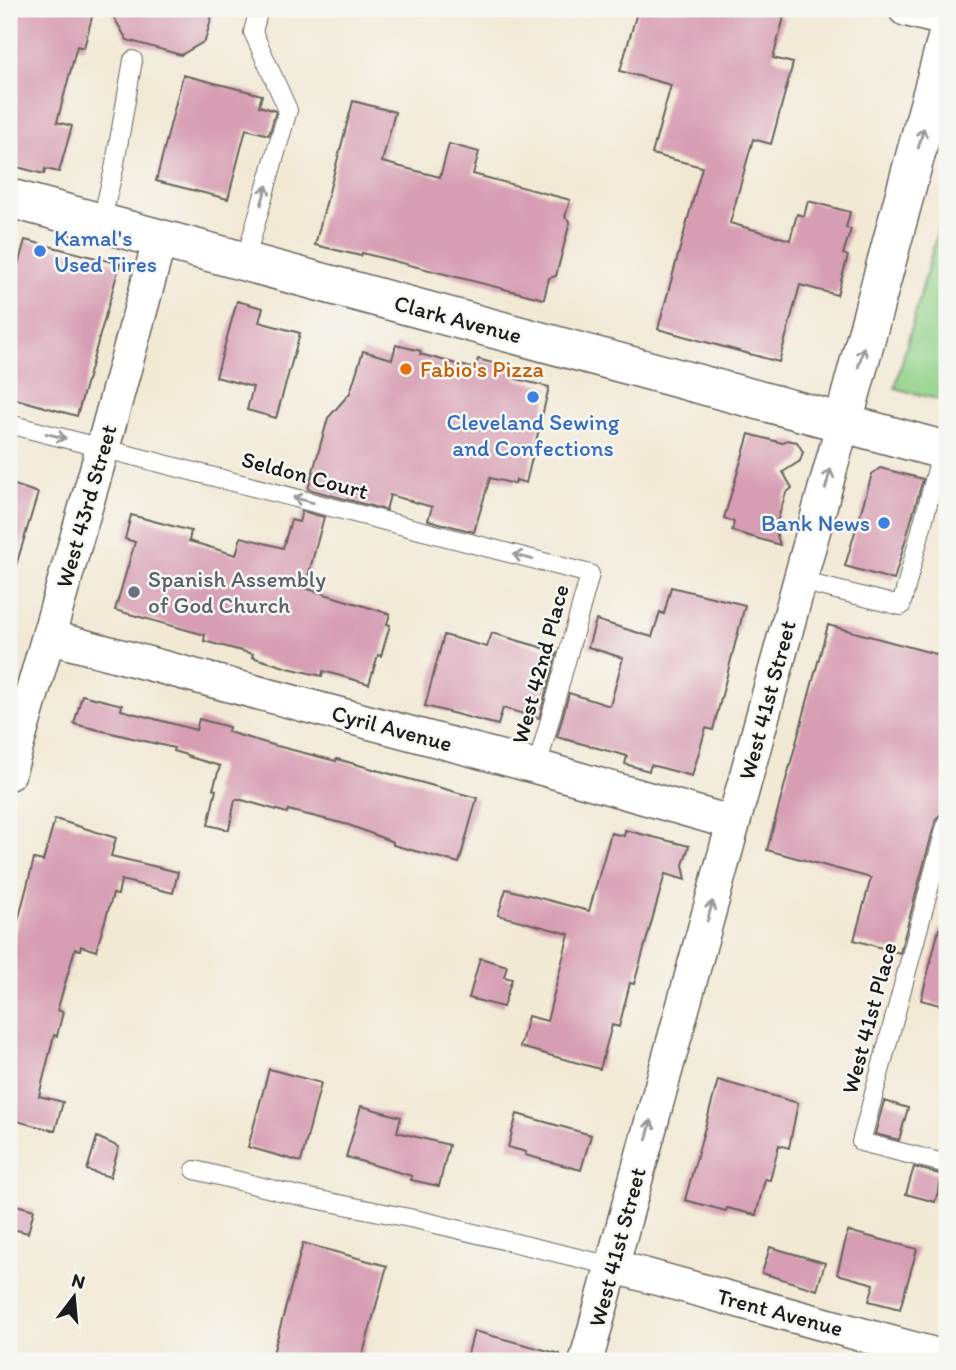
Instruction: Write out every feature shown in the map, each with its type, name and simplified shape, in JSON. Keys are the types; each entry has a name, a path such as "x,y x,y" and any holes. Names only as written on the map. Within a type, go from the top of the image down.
{"street":[{"path":"905,9 947,20"},
{"name":"West 41st Street","path":"586,1361 844,423 939,102 947,38"},
{"name":"Clark Avenue","path":"9,198 945,450"},
{"name":"West 43rd Street","path":"9,773 160,239"},
{"name":"Cyril Avenue","path":"49,637 537,767 733,823"},
{"name":"Trent Avenue","path":"612,1266 947,1358"}],"lane":[{"path":"245,261 288,110 253,32 259,9"},
{"path":"101,223 114,169 133,60"},
{"name":"Seldon Court","path":"9,424 590,574"},
{"path":"800,581 901,606 945,450"},
{"name":"West 42nd Place","path":"537,767 590,574"},
{"name":"West 41st Place","path":"947,822 861,1142 947,1164"},
{"path":"195,1170 612,1266"}],"green space":[{"path":"947,196 947,402 895,388"}],"building":[{"path":"9,9 94,9 84,48 77,46 57,122 72,126 59,172 45,169 44,174 9,165"},
{"path":"109,9 214,9 205,41 181,55 127,40"},
{"path":"638,9 752,9 784,17 773,58 793,63 771,144 753,139 730,223 790,240 797,214 804,216 808,201 850,212 846,228 851,229 843,254 848,256 837,295 800,285 779,362 658,329 702,167 652,154 671,85 620,71"},
{"path":"183,75 262,95 259,106 276,111 269,135 246,129 228,199 156,181"},
{"path":"353,101 395,112 382,162 440,177 449,144 479,152 473,174 570,200 565,217 570,222 556,276 549,278 544,299 362,253 361,256 315,245"},
{"path":"25,240 120,264 77,416 9,397 9,267 17,269"},
{"path":"237,301 263,308 259,322 300,333 276,418 247,410 253,387 216,377"},
{"path":"396,345 475,369 478,359 518,370 516,379 549,387 526,483 516,480 515,484 490,478 474,532 428,520 432,507 390,495 386,510 308,489 328,418 350,393 363,351 392,359"},
{"path":"749,434 782,443 787,440 797,442 803,452 800,461 783,472 792,488 786,493 775,528 780,545 732,531 734,522 724,518"},
{"name":"Bank News","path":"880,468 923,479 894,580 845,566 872,474"},
{"path":"9,483 38,493 14,572 9,571"},
{"path":"302,511 324,517 305,588 390,614 387,624 390,625 381,656 378,655 369,684 323,671 322,676 288,668 252,657 253,654 204,641 205,635 115,610 135,542 125,539 131,515 191,531 189,541 236,555 241,537 283,548 291,520 299,522"},
{"path":"671,587 745,605 713,730 706,728 692,776 651,765 649,771 625,764 627,756 557,737 569,693 610,706 623,658 588,647 596,620 652,637 660,612 664,614"},
{"path":"828,625 947,657 947,798 944,811 936,819 900,953 854,940 871,878 767,850"},
{"path":"492,633 557,652 539,718 503,708 498,725 425,706 444,635 487,647"},
{"path":"82,695 122,705 121,710 196,730 199,719 229,727 228,732 273,745 336,761 337,759 477,798 459,863 393,845 393,842 349,825 288,810 287,813 242,800 235,800 229,830 208,825 216,790 213,789 220,766 173,751 174,748 74,724"},
{"path":"55,819 116,838 111,856 178,872 173,893 121,880 118,895 113,894 96,951 81,946 80,950 75,949 58,1008 63,1012 57,1036 54,1035 39,1096 63,1102 55,1131 9,1119 9,956 34,859 43,861"},
{"path":"625,830 689,846 683,865 686,880 665,874 634,984 630,983 619,1027 612,1025 600,1069 520,1047 528,1016 547,1021 569,934 498,915 506,889 589,911 611,833 624,836"},
{"path":"939,929 947,930 947,1007 921,1000"},
{"path":"480,958 507,966 504,977 512,979 503,1007 469,998"},
{"path":"269,1069 321,1083 301,1162 248,1147"},
{"path":"718,1080 798,1103 789,1148 779,1145 770,1180 765,1179 756,1215 727,1208 726,1211 685,1200"},
{"path":"884,1101 908,1108 899,1140 875,1134"},
{"path":"361,1106 401,1117 397,1132 449,1145 439,1186 411,1180 412,1176 346,1157"},
{"path":"517,1114 591,1135 581,1170 525,1155 526,1152 508,1147"},
{"path":"97,1137 119,1147 110,1177 87,1170"},
{"path":"914,1167 943,1175 935,1202 906,1194"},
{"path":"9,1203 34,1210 28,1233 9,1228"},
{"path":"848,1231 917,1249 900,1309 869,1301 874,1284 837,1274"},
{"path":"303,1243 387,1266 361,1361 271,1361"},
{"path":"770,1247 825,1263 817,1290 762,1273"},
{"path":"474,1331 560,1354 560,1361 466,1361"}],"place":[{"name":"Kamal's Used Tires","path":"40,251"},
{"name":"Fabio's Pizza","path":"406,369"},
{"name":"Cleveland Sewing and Confections","path":"533,397"},
{"name":"Bank News","path":"884,523"},
{"name":"Spanish Assembly of God Church","path":"134,592"}]}
